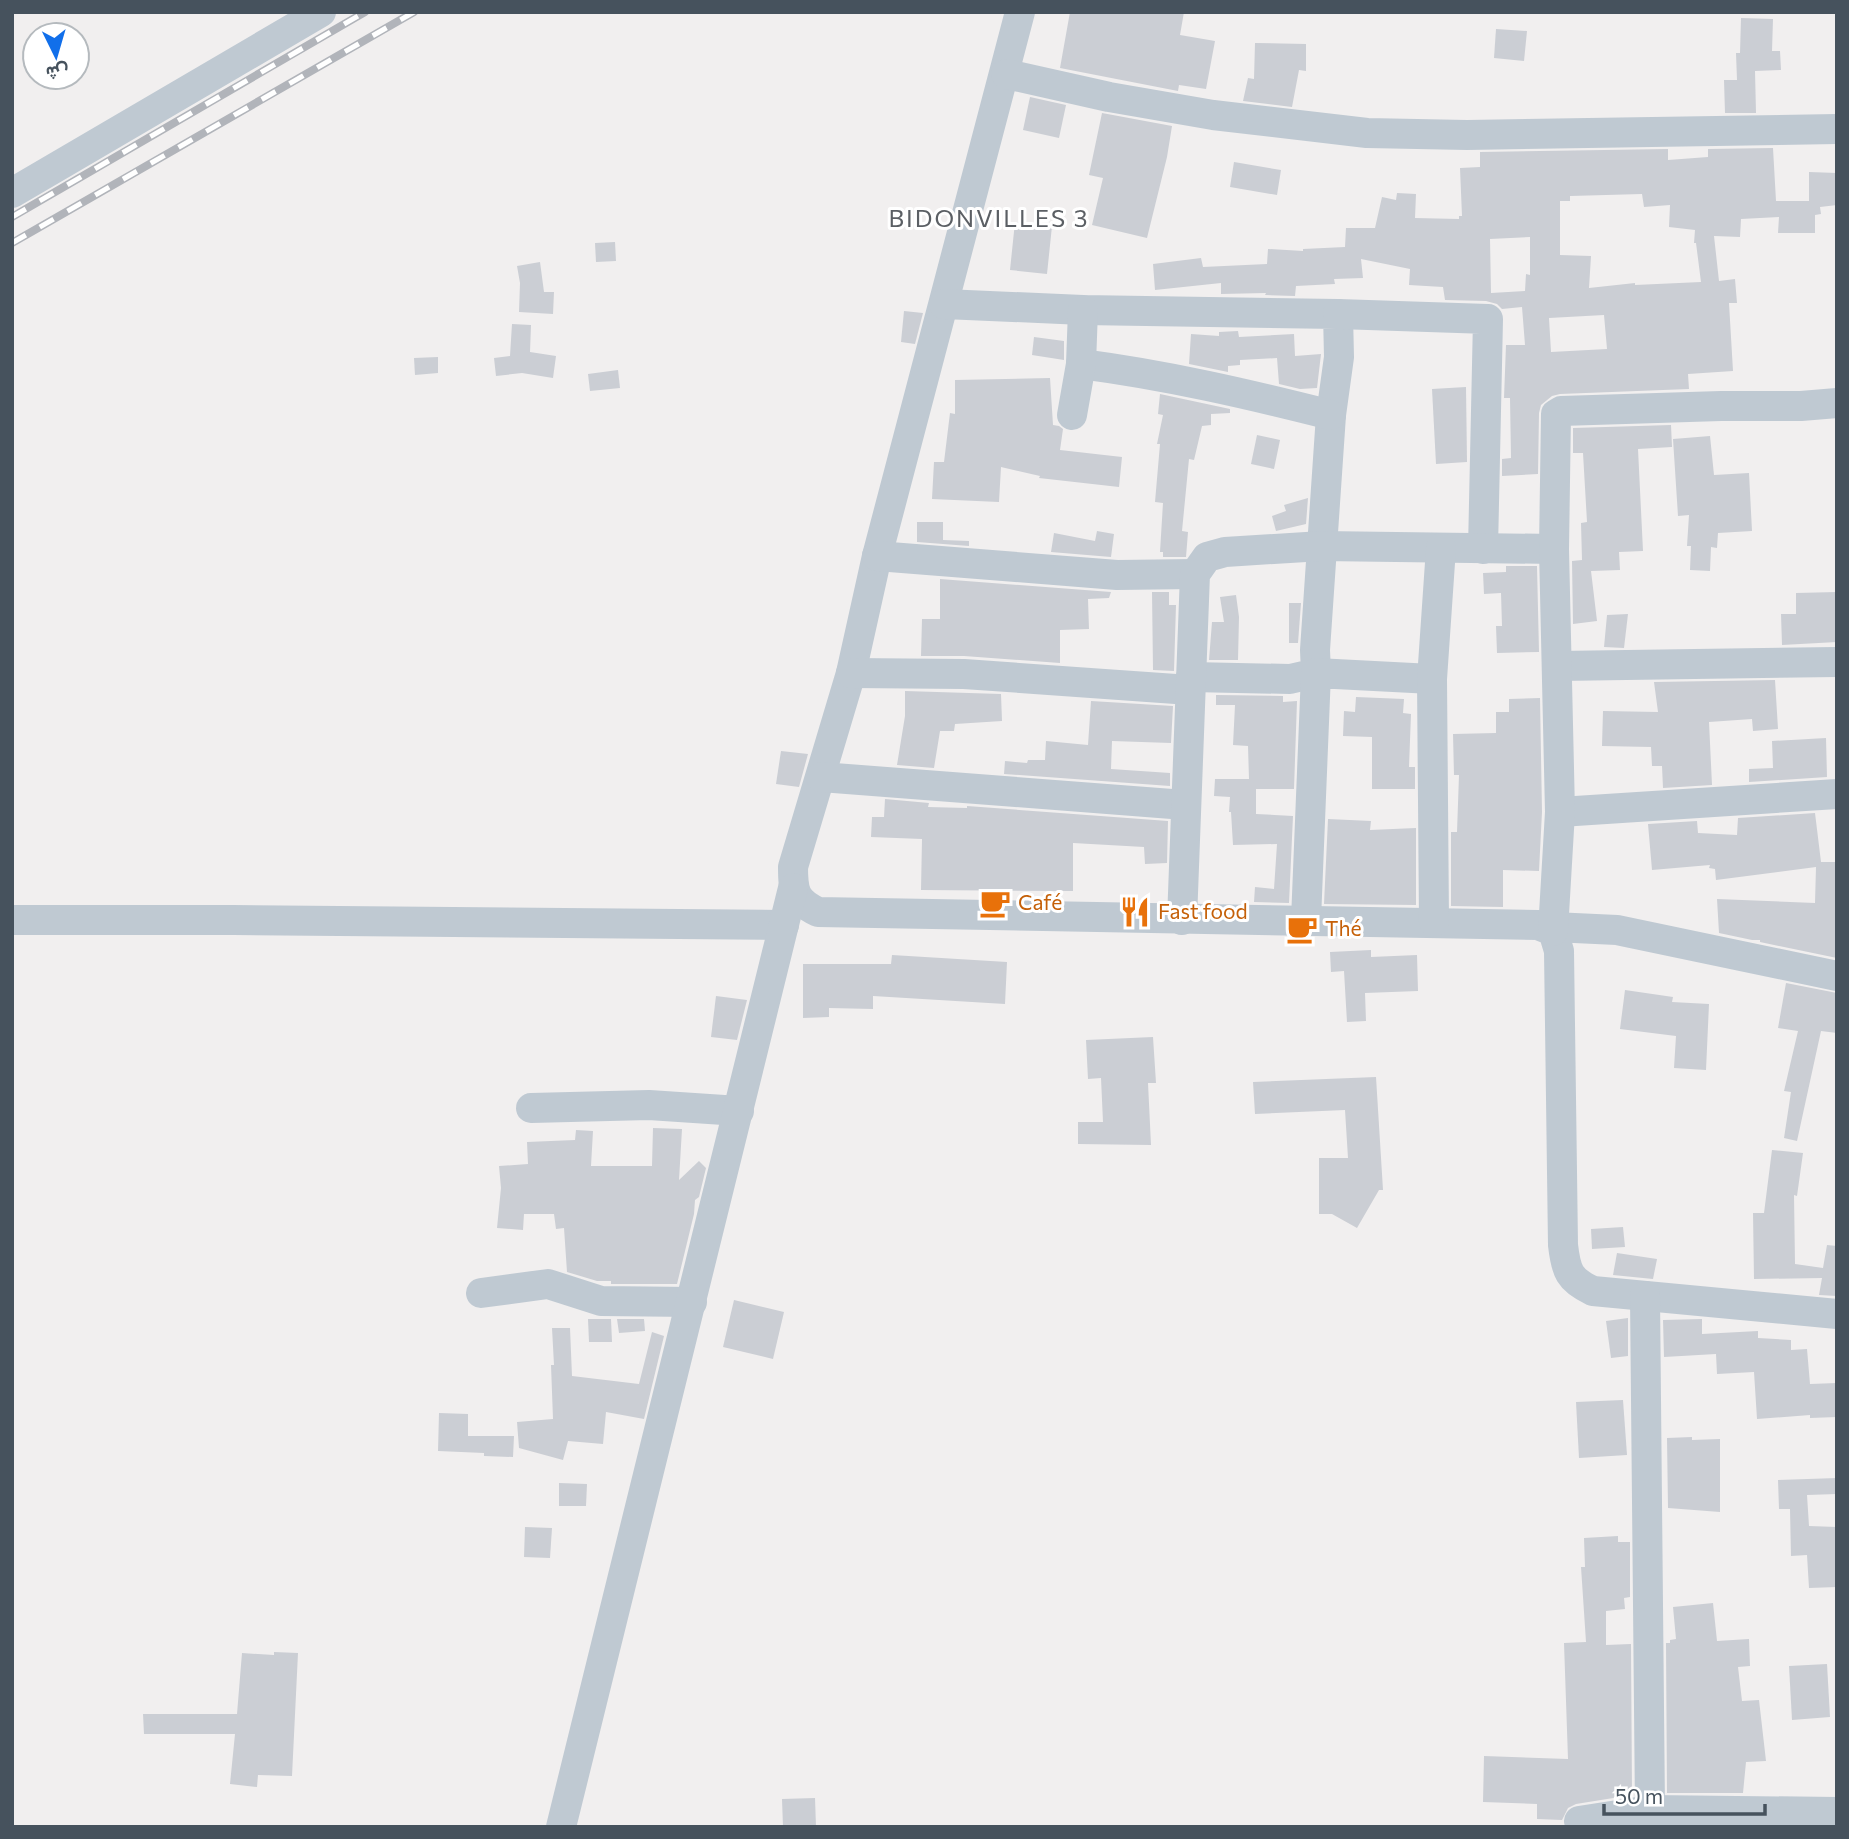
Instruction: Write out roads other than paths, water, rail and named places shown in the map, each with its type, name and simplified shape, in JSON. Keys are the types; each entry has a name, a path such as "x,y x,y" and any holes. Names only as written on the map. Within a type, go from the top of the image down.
{"street":[{"path":"12,193 321,12"},
{"path":"561,1827 793,888 793,867 851,673 877,556 1006,74 1020,12"},
{"path":"1006,74 1109,97 1213,115 1367,133 1467,135 1837,129"},
{"path":"944,304 1083,310 1488,319 1483,549"},
{"path":"1072,415 1081,364 1083,310"},
{"path":"1306,920 1315,650 1331,415 1339,357 1338,314"},
{"path":"1081,364 1236,391 1331,415"},
{"path":"1837,403 1562,411 1556,414 1554,549 1560,812 1553,929 1559,951 1565,1262 1574,1282 1593,1291 1837,1314"},
{"path":"1182,920 1195,574 1207,557 1225,552 1322,546 1554,549"},
{"path":"1434,922 1432,679 1441,548"},
{"path":"877,556 1117,575 1195,574"},
{"path":"1558,666 1837,662"},
{"path":"851,673 964,674 1190,683 1290,680 1316,673 1432,679"},
{"path":"821,776 1185,805"},
{"path":"1560,812 1837,794"},
{"path":"793,888 803,904 818,912 1434,922 1617,930 1837,976"},
{"path":"12,920 784,925"},
{"path":"531,1108 649,1105 739,1111"},
{"path":"481,1293 548,1284 601,1301 692,1302"},
{"path":"1645,1296 1650,1810"},
{"path":"1579,1821 1650,1810 1837,1812"}],"railway":[{"path":"12,217 365,12"},
{"path":"12,243 414,12"}],"place":[{"name":"Café","path":"995,903"},
{"name":"Fast food","path":"1135,912"},
{"name":"Thé","path":"1302,929"}],"district":[{"name":"BIDONVILLES 3","path":"989,219"}]}
